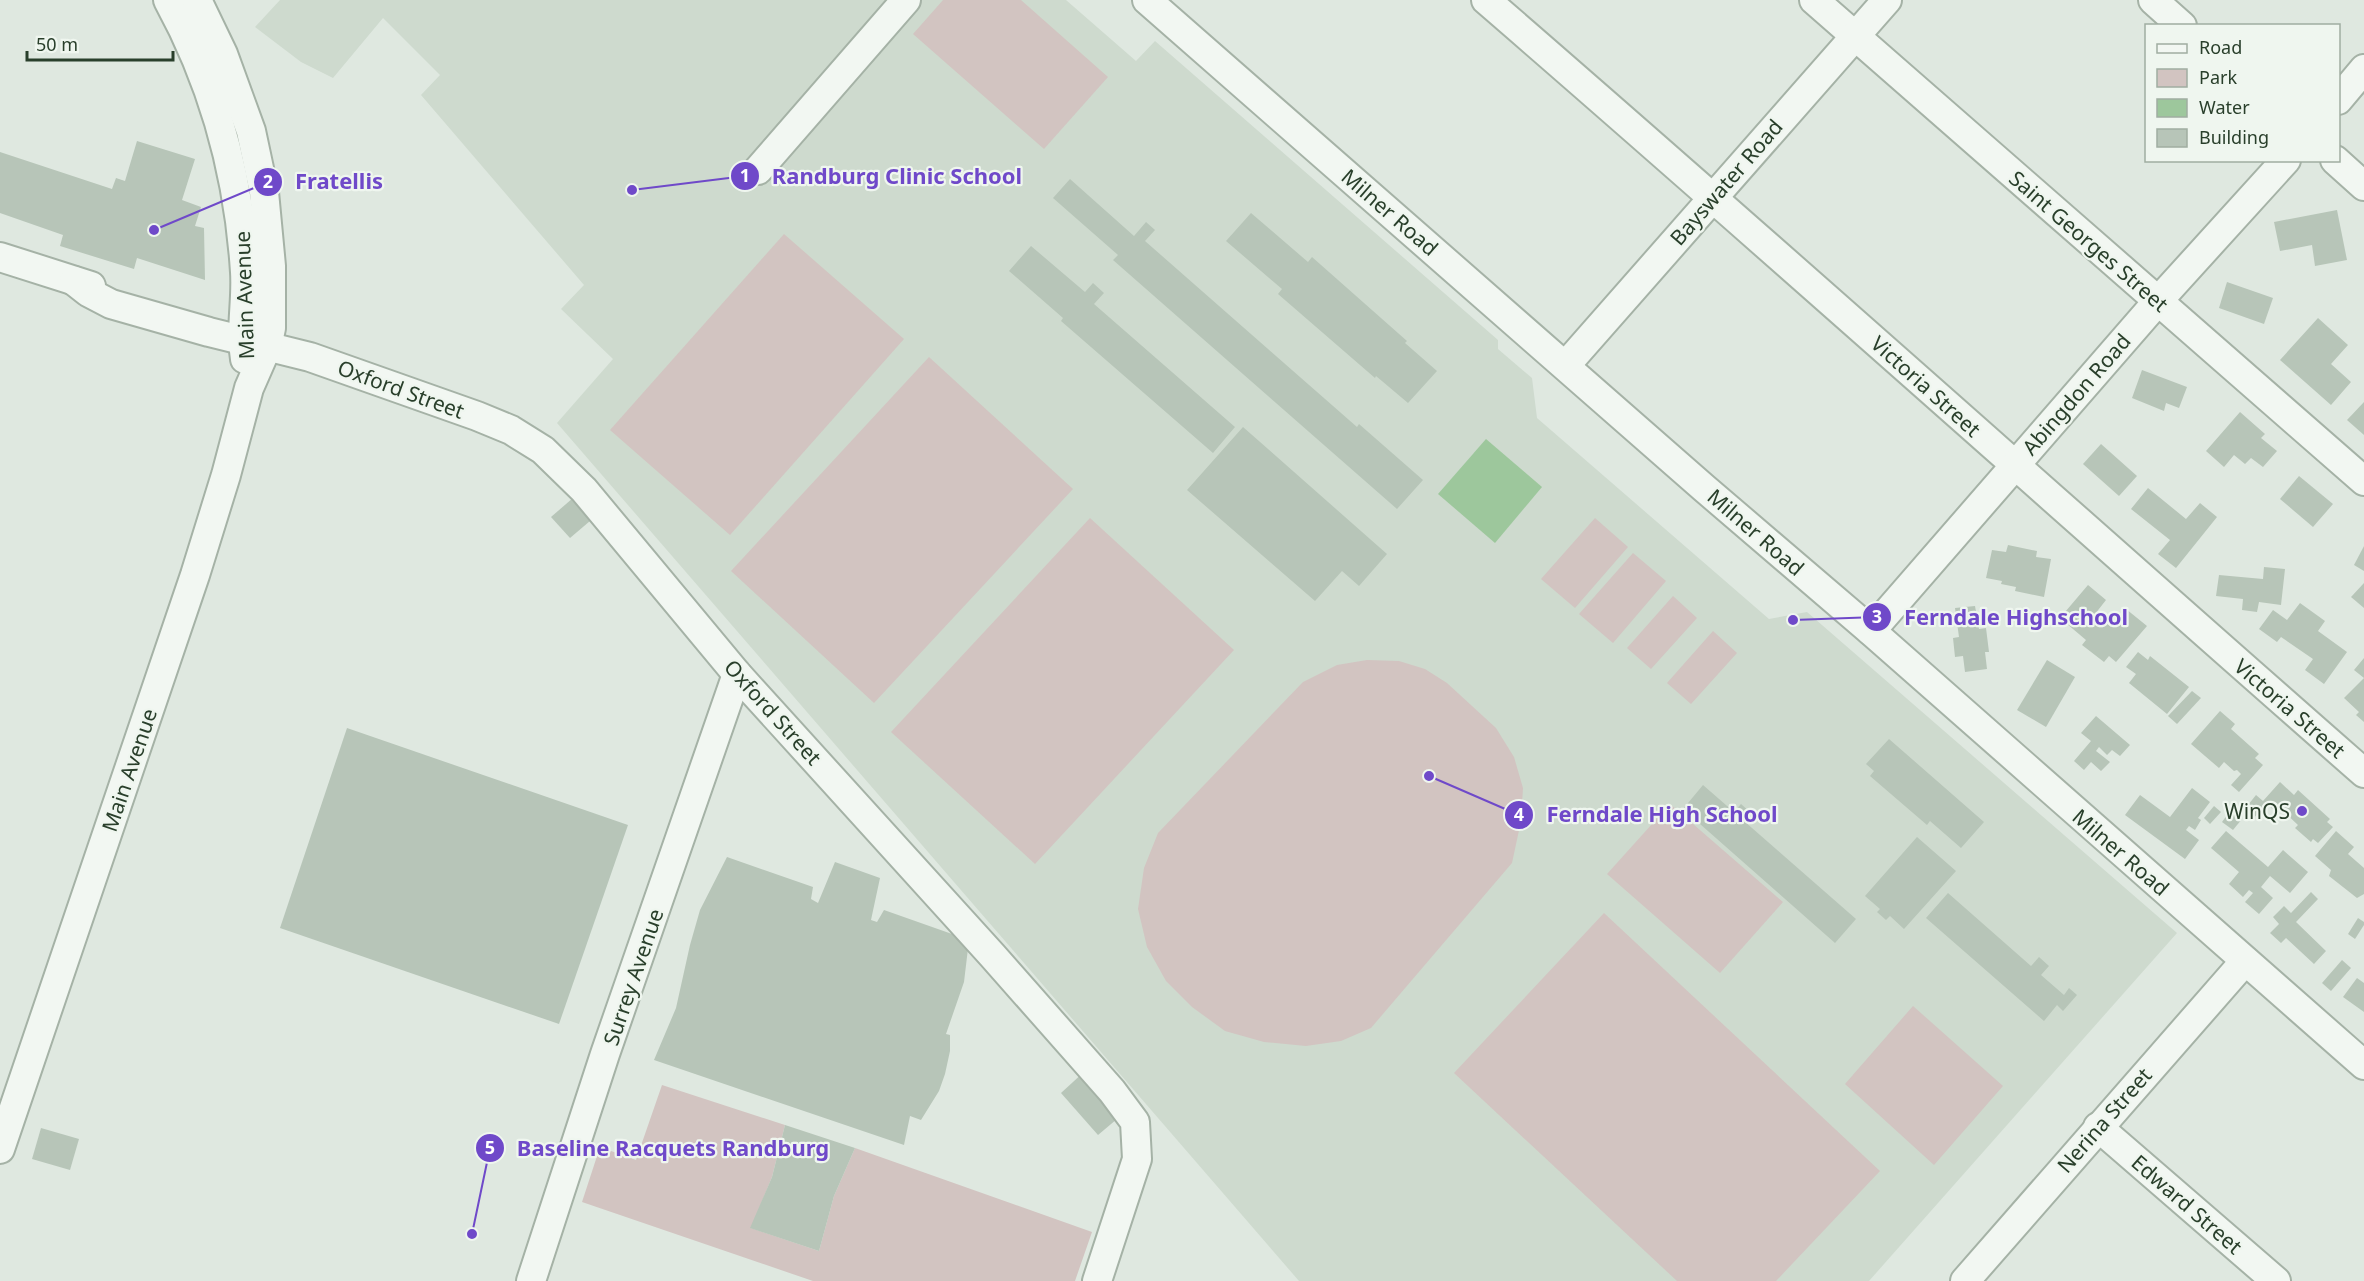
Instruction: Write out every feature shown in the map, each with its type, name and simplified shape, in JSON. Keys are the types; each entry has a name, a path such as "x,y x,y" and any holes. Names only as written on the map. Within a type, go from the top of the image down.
{"street":[{"name":"Main Avenue","path":"168,0 196,54 222,132 239,206 246,275 256,334"},
{"name":"Main Avenue","path":"0,1149 195,575 226,475 249,388 256,334 271,266 264,192 251,131 223,54 197,0"},
{"path":"758,170 906,0"},
{"name":"Milner Road","path":"1147,0 2364,1065"},
{"name":"Victoria Street","path":"1486,0 1714,197 2364,773"},
{"name":"Saint Georges Street","path":"1814,0 2364,481"},
{"name":"Bayswater Road","path":"1566,365 1887,0"},
{"path":"2153,0 2180,24"},
{"path":"2340,98 2364,69"},
{"name":"Abingdon Road","path":"1870,631 2158,301 2284,162"},
{"path":"2337,162 2364,186"},
{"name":"Oxford Street","path":"0,257 74,281 88,292 111,304 256,334 310,357 477,416 511,430 543,450 584,490 738,674 886,836 1112,1091 1135,1122 1137,1158 1097,1281"},
{"name":"Surrey Avenue","path":"531,1281 605,1054 738,674"},
{"name":"Nerina Street","path":"1965,1281 2245,961"},
{"name":"Edward Street","path":"2098,1127 2276,1281"}],"shaded area":[{"path":"280,0 1066,0 1136,61 1155,41 1498,340 1498,349 1532,378 1537,418 1769,619 1807,612 2177,933 1869,1281 1299,1281 557,423 613,359 561,309 584,285 421,95 440,75 383,18 333,78 301,62 255,27"}],"green space":[{"path":"943,0 1021,0 1108,77 1044,149 913,34"},
{"path":"784,234 904,339 730,535 610,430"},
{"path":"929,357 1073,489 874,703 731,571"},
{"path":"1090,518 1234,650 1035,864 891,732"},
{"path":"1595,518 1628,547 1575,608 1541,579"},
{"path":"1633,553 1666,581 1613,643 1579,614"},
{"path":"1673,596 1697,618 1651,669 1627,648"},
{"path":"1713,631 1737,653 1691,704 1667,683"},
{"path":"1367,660 1399,661 1425,669 1447,683 1496,728 1514,757 1523,788 1521,821 1512,863 1371,1028 1341,1041 1306,1046 1264,1042 1225,1031 1192,1007 1166,981 1147,947 1138,909 1144,868 1158,833 1303,682 1337,665"},
{"path":"1670,804 1783,902 1720,973 1607,874"},
{"path":"1604,913 1880,1171 1776,1281 1677,1281 1454,1073"},
{"path":"1913,1006 2003,1086 1934,1165 1845,1084"},
{"path":"662,1085 785,1125 772,1177 751,1228 819,1251 834,1196 855,1148 1092,1232 1075,1281 813,1281 582,1202 600,1147 636,1160"}],"water":[{"path":"1486,439 1542,487 1495,543 1438,494"}],"building":[{"path":"137,141 195,159 182,200 201,207 195,226 204,228 205,280 137,258 134,269 60,246 63,235 0,213 0,152 112,189 116,178 125,181"},
{"path":"1070,179 1134,236 1146,222 1155,230 1145,241 1357,427 1359,424 1423,480 1397,509 1113,260 1118,255 1053,198"},
{"path":"2337,210 2347,260 2315,266 2312,245 2280,251 2274,222"},
{"path":"1251,213 1308,262 1312,257 1407,341 1405,343 1437,371 1408,403 1376,376 1375,378 1278,294 1282,289 1226,241"},
{"path":"1031,246 1085,292 1093,283 1104,293 1094,304 1235,427 1213,453 1061,321 1063,318 1009,271"},
{"path":"2227,282 2273,298 2264,324 2219,308"},
{"path":"2318,318 2348,345 2331,364 2351,382 2331,405 2280,360"},
{"path":"2142,370 2187,387 2179,408 2166,403 2164,411 2132,398"},
{"path":"2364,402 2364,435 2347,420"},
{"path":"2240,412 2265,434 2261,438 2277,451 2263,467 2251,458 2245,464 2234,455 2224,467 2206,451"},
{"path":"1243,427 1387,554 1359,586 1342,571 1315,601 1187,490"},
{"path":"2101,444 2137,476 2119,496 2083,464"},
{"path":"2299,476 2333,504 2313,527 2280,499"},
{"path":"2148,488 2186,519 2200,503 2217,517 2176,568 2158,554 2170,540 2131,509"},
{"path":"573,498 610,504 570,538 551,517"},
{"path":"2008,545 2037,551 2036,557 2051,559 2044,597 2015,591 2016,587 1986,578 1992,550 2006,552"},
{"path":"2364,546 2364,571 2354,565"},
{"path":"2264,567 2285,569 2281,605 2259,602 2257,612 2242,610 2243,599 2216,596 2219,575 2263,579"},
{"path":"2364,583 2364,608 2351,597"},
{"path":"2088,585 2106,600 2095,614 2111,627 2126,609 2147,626 2116,662 2109,656 2104,662 2082,645 2086,640 2060,618"},
{"path":"2300,603 2325,621 2318,631 2347,652 2324,684 2305,670 2313,659 2281,637 2277,642 2259,629 2273,610 2287,620"},
{"path":"1975,606 1979,629 1986,628 1989,652 1985,652 1987,669 1965,672 1963,656 1955,657 1953,638 1959,637 1955,608"},
{"path":"2138,652 2148,660 2150,656 2189,687 2167,714 2129,683 2136,674 2126,667"},
{"path":"2364,658 2364,678 2354,670"},
{"path":"2047,660 2075,677 2046,727 2017,710"},
{"path":"2364,678 2364,722 2356,715 2359,712 2344,698"},
{"path":"2192,691 2201,698 2177,724 2168,716"},
{"path":"2220,711 2235,724 2231,729 2259,754 2255,758 2263,765 2239,792 2231,785 2241,774 2237,770 2234,771 2224,762 2219,768 2191,744"},
{"path":"2096,716 2130,745 2120,756 2112,750 2107,755 2099,747 2096,751 2110,762 2101,771 2091,762 2084,770 2074,761 2091,741 2081,733"},
{"path":"347,728 628,825 559,1024 280,928"},
{"path":"1889,739 1984,822 1961,848 1930,821 1927,825 1870,776 1874,771 1866,764"},
{"name":"WinQS","path":"2280,782 2294,795 2298,790 2330,819 2327,822 2333,827 2318,843 2313,839 2311,842 2295,828 2298,825 2281,809 2277,813 2266,803 2254,818 2244,810 2256,795 2263,801"},
{"path":"1703,785 1734,812 1741,804 1751,813 1744,821 1856,919 1835,943 1683,809"},
{"path":"2192,788 2210,802 2198,818 2201,820 2195,830 2189,826 2186,830 2199,840 2185,859 2125,815 2140,795 2170,817"},
{"path":"2214,806 2221,812 2210,824 2204,818"},
{"path":"2230,811 2242,819 2233,830 2222,822"},
{"path":"2226,831 2268,867 2283,850 2308,872 2290,893 2270,876 2261,887 2273,898 2259,914 2245,902 2253,893 2249,890 2243,897 2229,884 2239,872 2211,848"},
{"path":"2336,831 2354,847 2348,854 2364,868 2364,894 2357,898 2329,876 2331,870 2315,856"},
{"path":"1917,837 1956,871 1904,929 1890,916 1886,920 1877,912 1880,909 1865,896"},
{"path":"727,857 813,887 811,899 818,903 835,862 880,878 871,920 877,922 884,910 969,940 964,982 946,1034 950,1035 950,1051 945,1074 939,1091 921,1120 910,1116 904,1145 654,1060 676,1008 700,910"},
{"path":"2311,892 2318,899 2296,922 2326,951 2314,964 2286,938 2281,943 2270,933 2279,924 2273,917 2284,906 2291,913"},
{"path":"1948,893 2031,966 2039,957 2049,966 2041,975 2064,995 2069,988 2077,995 2063,1011 2057,1005 2044,1021 1926,918"},
{"path":"2358,918 2364,922 2364,925 2355,939 2348,934"},
{"path":"2342,960 2351,968 2331,991 2322,983"},
{"path":"2357,978 2364,983 2364,1012 2343,997"},
{"path":"1097,1060 1136,1103 1098,1135 1061,1093"},
{"path":"785,1125 855,1148 834,1196 819,1251 750,1228 772,1177"},
{"path":"41,1128 79,1139 70,1170 32,1159"}],"place":[{"name":"Randburg Clinic School","path":"632,190"},
{"name":"Fratellis","path":"154,230"},
{"name":"Ferndale Highschool","path":"1793,620"},
{"name":"Ferndale High School","path":"1429,776"},
{"name":"WinQS","path":"2302,811"},
{"name":"Baseline Racquets Randburg","path":"472,1234"}]}
